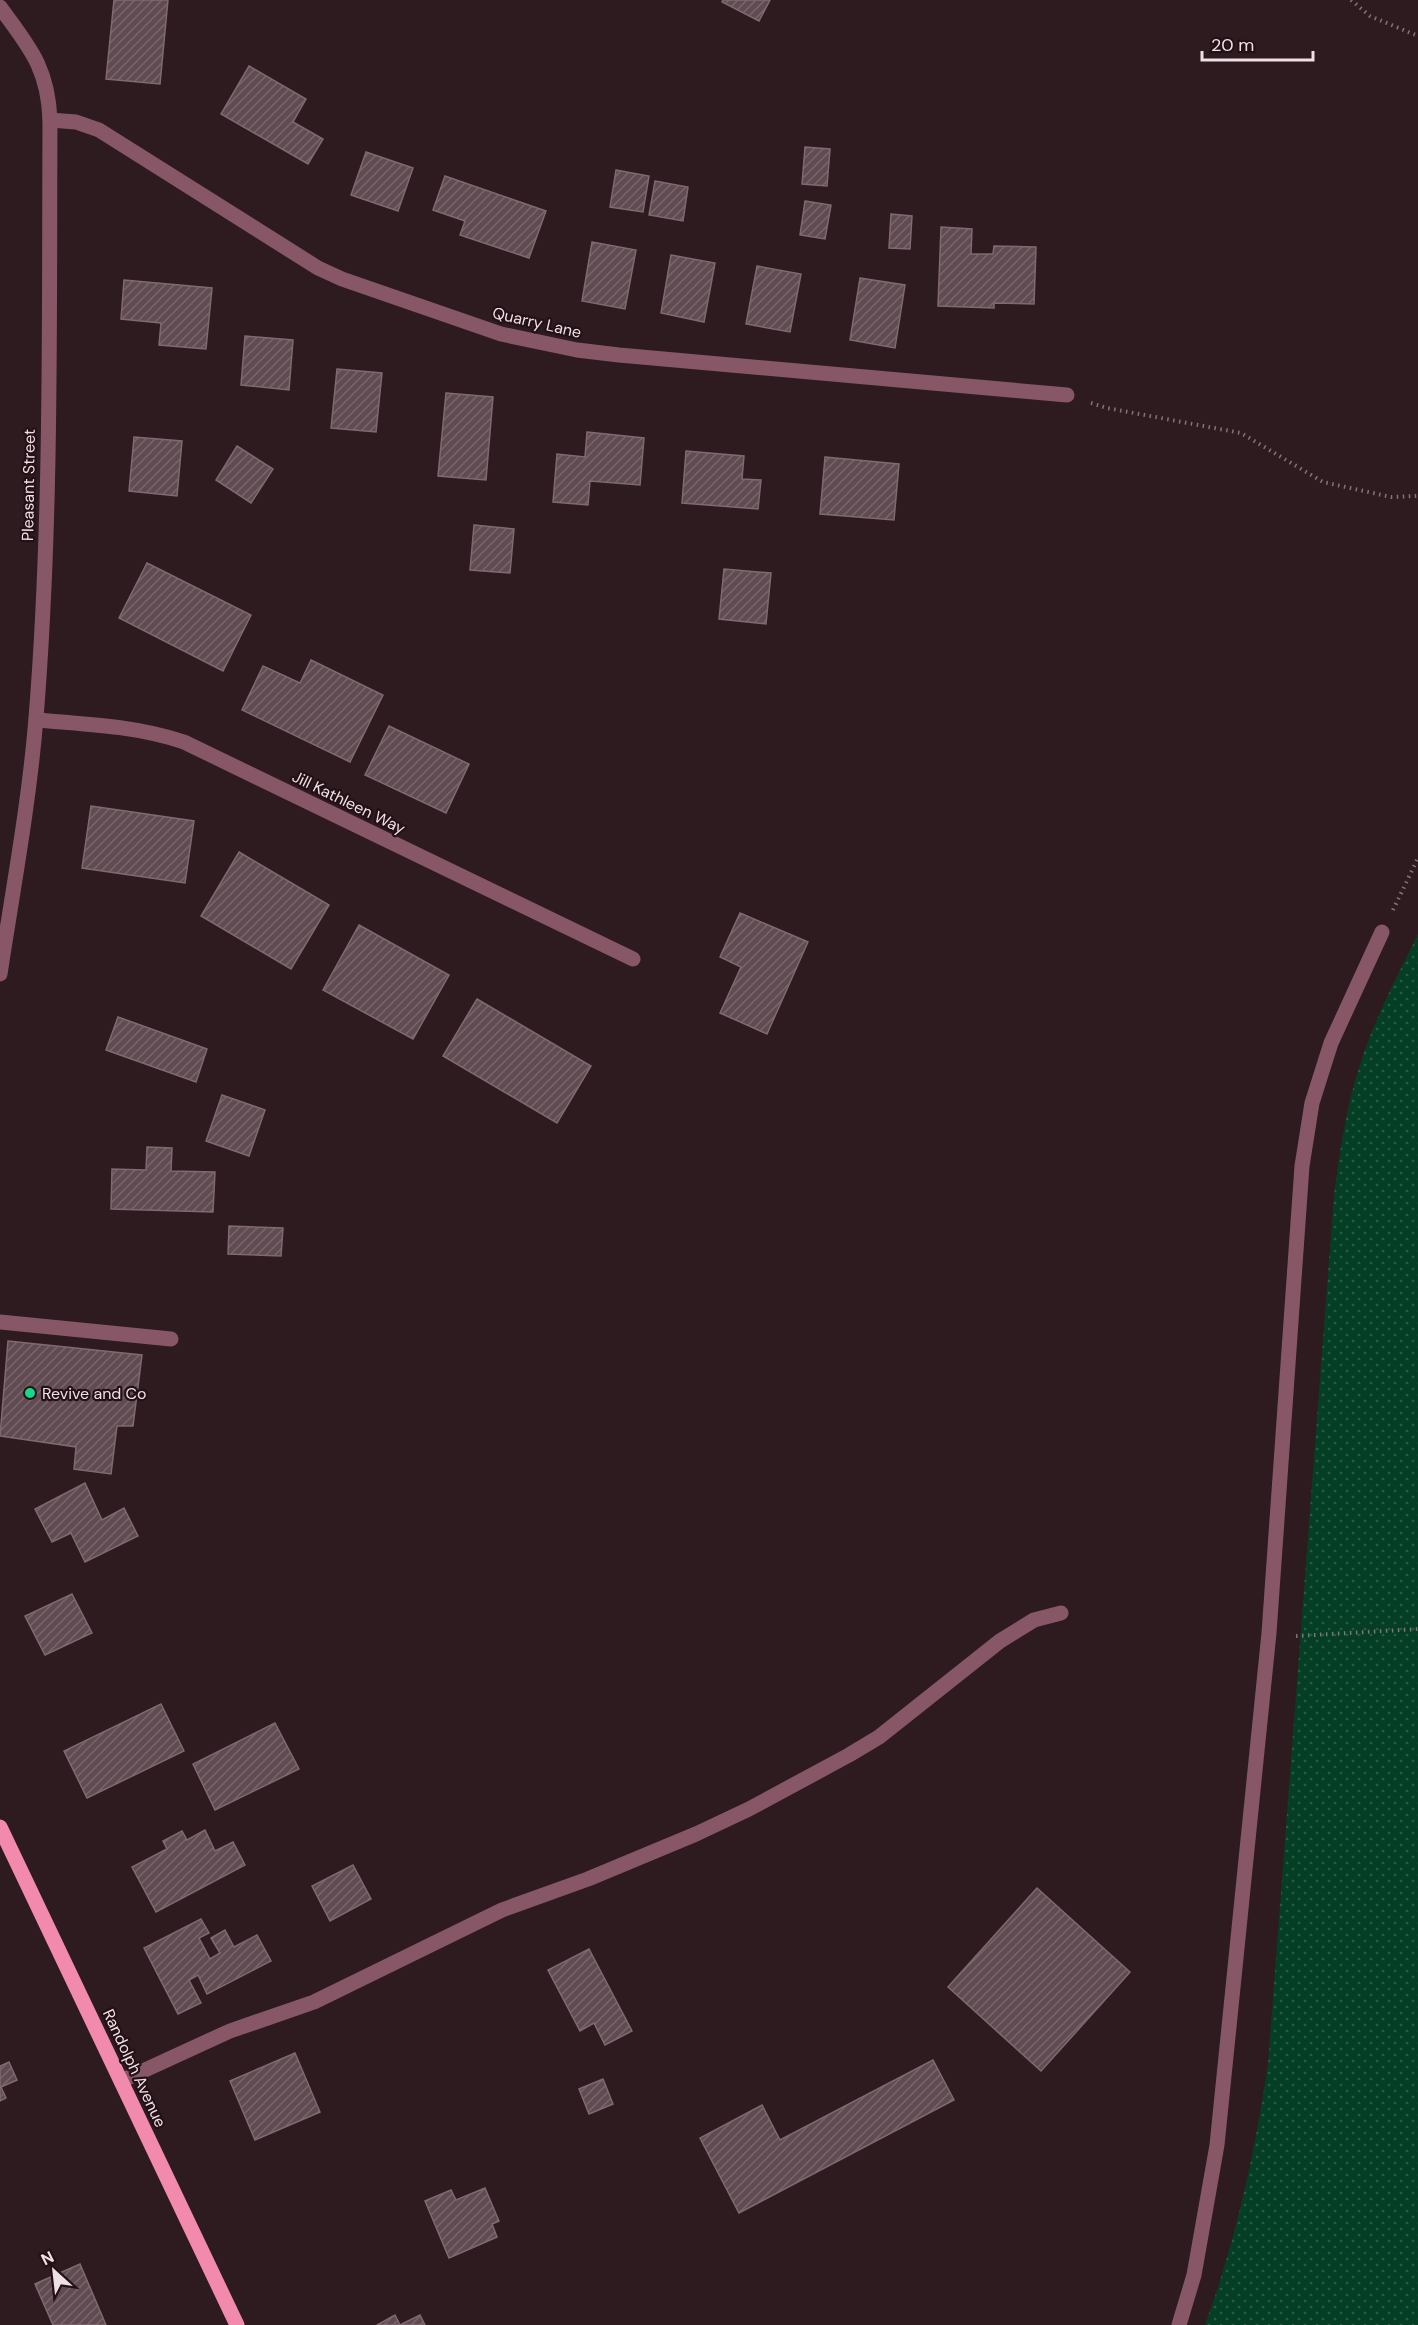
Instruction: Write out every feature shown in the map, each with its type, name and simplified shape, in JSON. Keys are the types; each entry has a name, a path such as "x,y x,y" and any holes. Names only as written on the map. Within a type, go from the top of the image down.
{"main road":[{"name":"Randolph Avenue","path":"0,1827 237,2325"}],"street":[{"name":"Pleasant Street","path":"0,7 37,60 47,88 50,120 47,518 36,720 0,975"},
{"name":"Quarry Lane","path":"50,120 76,122 99,130 318,268 342,279 501,334 598,353 1067,395"},
{"name":"Jill Kathleen Way","path":"36,720 129,728 156,733 184,742 633,959"},
{"path":"1179,2325 1194,2275 1217,2145 1269,1633 1299,1203 1307,1133 1312,1103 1331,1043 1382,932"},
{"path":"0,1322 171,1339"},
{"path":"121,2081 221,2034 314,2002 502,1910 588,1880 748,1809 879,1737 1000,1641 1034,1620 1062,1612"}],"path":[{"path":"1351,0 1370,16 1418,36"},
{"path":"1067,395 1107,408 1241,433 1323,482 1391,497 1418,496"},
{"path":"1382,932 1418,858"},
{"path":"1269,1633 1312,1637 1418,1629"}],"green space":[{"path":"1418,934 1418,2325 1205,2325 1243,2196 1268,2064 1334,1195 1344,1129 1355,1081 1372,1031"}],"building":[{"path":"114,0 168,0 160,84 106,79"},
{"path":"723,0 770,0 759,21 722,2"},
{"path":"249,66 306,99 293,122 323,139 308,164 221,114"},
{"path":"805,147 830,149 827,186 802,184"},
{"path":"366,152 413,168 398,211 351,195"},
{"path":"616,170 649,176 643,212 610,207"},
{"path":"445,176 546,211 529,258 460,235 465,221 433,210"},
{"path":"655,181 688,187 683,221 649,215"},
{"path":"805,201 831,205 825,239 800,235"},
{"path":"891,214 912,216 910,249 889,248"},
{"path":"941,227 972,229 971,254 993,254 994,246 1036,247 1034,304 994,303 994,308 938,306"},
{"path":"592,242 636,250 625,309 582,301"},
{"path":"671,255 715,263 704,322 661,313"},
{"path":"757,266 801,274 790,332 746,324"},
{"path":"860,278 905,285 895,348 850,340"},
{"path":"124,280 212,288 206,349 159,345 161,323 121,319"},
{"path":"245,336 293,340 289,390 241,385"},
{"path":"337,369 382,373 376,432 331,428"},
{"path":"446,393 493,397 486,480 438,476"},
{"path":"587,432 644,438 640,485 590,481 588,505 553,502 557,454 585,457"},
{"path":"134,437 182,441 177,496 129,491"},
{"path":"237,446 273,469 251,503 216,480"},
{"path":"686,451 744,456 742,479 761,480 758,509 682,503"},
{"path":"825,457 899,464 894,520 820,514"},
{"path":"474,525 514,529 510,573 470,570"},
{"path":"147,563 251,615 223,671 119,618"},
{"path":"724,569 771,573 766,624 719,619"},
{"path":"311,660 383,695 350,762 242,710 263,666 300,683"},
{"path":"389,726 469,764 446,813 365,775"},
{"path":"91,806 194,821 185,883 82,868"},
{"path":"239,852 329,905 291,969 201,916"},
{"path":"740,913 808,942 767,1034 720,1013 741,967 720,957"},
{"path":"359,925 449,975 413,1039 323,990"},
{"path":"477,999 591,1066 557,1123 443,1056"},
{"path":"118,1017 207,1049 196,1082 106,1050"},
{"path":"222,1095 265,1110 249,1156 206,1141"},
{"path":"147,1147 172,1148 171,1171 215,1172 213,1212 111,1209 112,1169 146,1170"},
{"path":"229,1226 283,1228 281,1256 228,1254"},
{"path":"8,1341 142,1355 133,1426 117,1426 111,1474 74,1469 76,1447 0,1436"},
{"path":"85,1483 102,1520 124,1508 138,1536 85,1562 71,1533 52,1542 35,1509"},
{"path":"72,1594 92,1633 45,1655 25,1616"},
{"path":"161,1704 184,1751 87,1798 64,1751"},
{"path":"275,1723 299,1769 215,1810 193,1764"},
{"path":"205,1830 215,1851 233,1842 245,1865 156,1912 132,1867 167,1849 163,1841 182,1831 187,1840"},
{"path":"353,1865 371,1899 330,1921 312,1886"},
{"path":"1037,1888 1130,1972 1041,2071 948,1987"},
{"path":"201,1919 209,1933 199,1938 210,1959 220,1953 211,1938 225,1930 234,1947 257,1935 271,1961 207,1994 198,1975 189,1980 201,2003 178,2014 144,1948"},
{"path":"589,1949 632,2031 605,2045 594,2023 580,2031 548,1970"},
{"path":"295,2053 320,2112 255,2140 230,2081"},
{"path":"933,2060 954,2100 739,2213 700,2138 762,2105 780,2140"},
{"path":"9,2062 17,2080 1,2087 6,2098 0,2101 0,2066"},
{"path":"603,2079 613,2104 589,2114 579,2089"},
{"path":"485,2188 499,2221 492,2224 497,2237 449,2258 425,2201 451,2190 456,2200"},
{"path":"80,2264 106,2325 53,2325 35,2284"},
{"path":"395,2315 400,2325 377,2325"},
{"path":"420,2315 425,2325 400,2325"}],"place":[{"name":"Revive and Co","path":"30,1393"}]}
